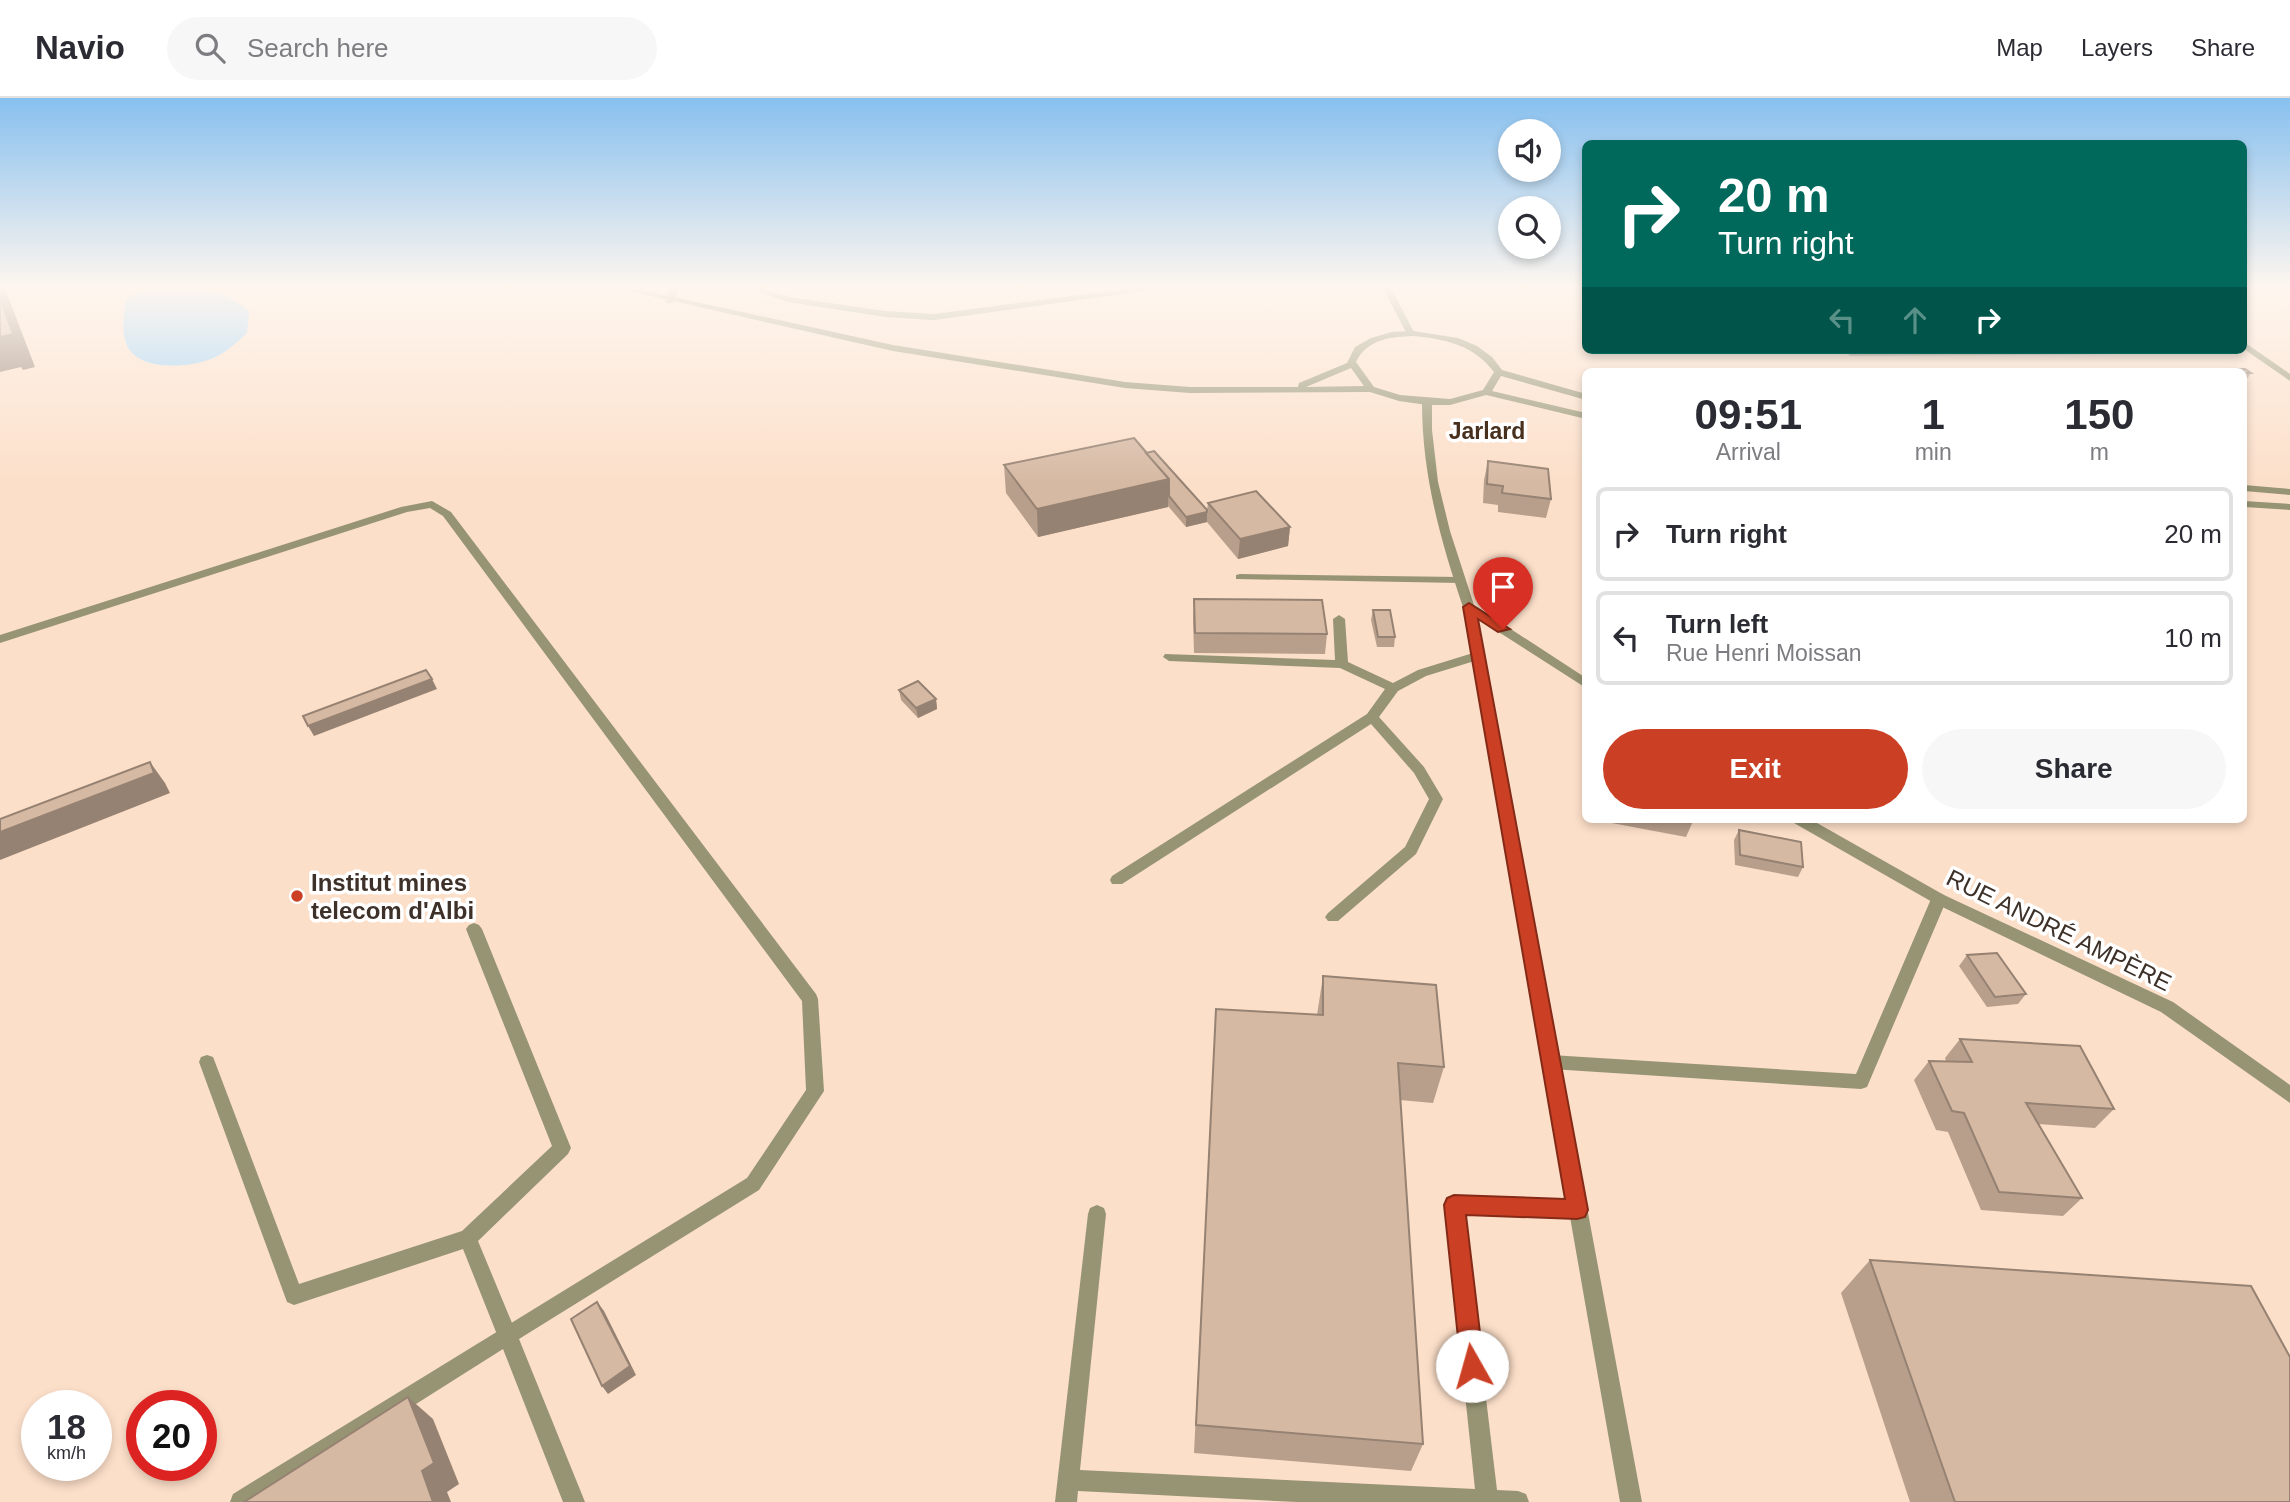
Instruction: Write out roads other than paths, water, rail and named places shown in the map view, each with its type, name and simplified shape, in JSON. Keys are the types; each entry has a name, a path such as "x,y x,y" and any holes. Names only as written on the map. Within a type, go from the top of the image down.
{"street":[{"path":"915,352 1125,385 1190,390 1371,389 1399,398 1427,402 1450,402 1486,392 1582,415"},
{"path":"1291,388 1321,379 1352,364 1357,352"},
{"path":"1483,352 1494,360 1499,372"},
{"path":"2253,352 2290,378"},
{"path":"1352,364 1371,389"},
{"path":"1486,392 1499,372"},
{"path":"1499,372 1582,396"},
{"path":"1427,402 1427,453 1441,523 1469,607 1631,1502"},
{"path":"2247,488 2290,492"},
{"path":"0,639 405,509 432,504 447,514 810,999 816,1091 753,1184 241,1502"},
{"path":"2247,504 2290,508"},
{"path":"1240,577 1460,580"},
{"path":"1469,607 1582,681"},
{"path":"1339,619 1342,664"},
{"path":"1117,880 1372,718 1393,688 1422,673 1477,656"},
{"path":"1169,657 1342,664 1393,688"},
{"path":"1333,917 1411,850 1436,799 1419,770 1372,718"},
{"name":"RUE ANDRÉ AMPÈRE","path":"1807,823 1938,899 2167,1007 2290,1095"},
{"path":"1551,1062 1861,1082 1938,899"},
{"path":"207,1062 294,1295 468,1238 562,1148 474,929"},
{"path":"1487,1500 1454,1205 1577,1210"},
{"path":"1097,1214 1067,1491 1518,1502"},
{"path":"468,1238 574,1502"}],"water":[{"path":"132,352 224,352 211,359 177,366 151,363"}],"place":[{"name":"Institut mines telecom d'Albi","path":"297,896"}],"district":[{"name":"Jarlard","path":"1487,431"}]}
